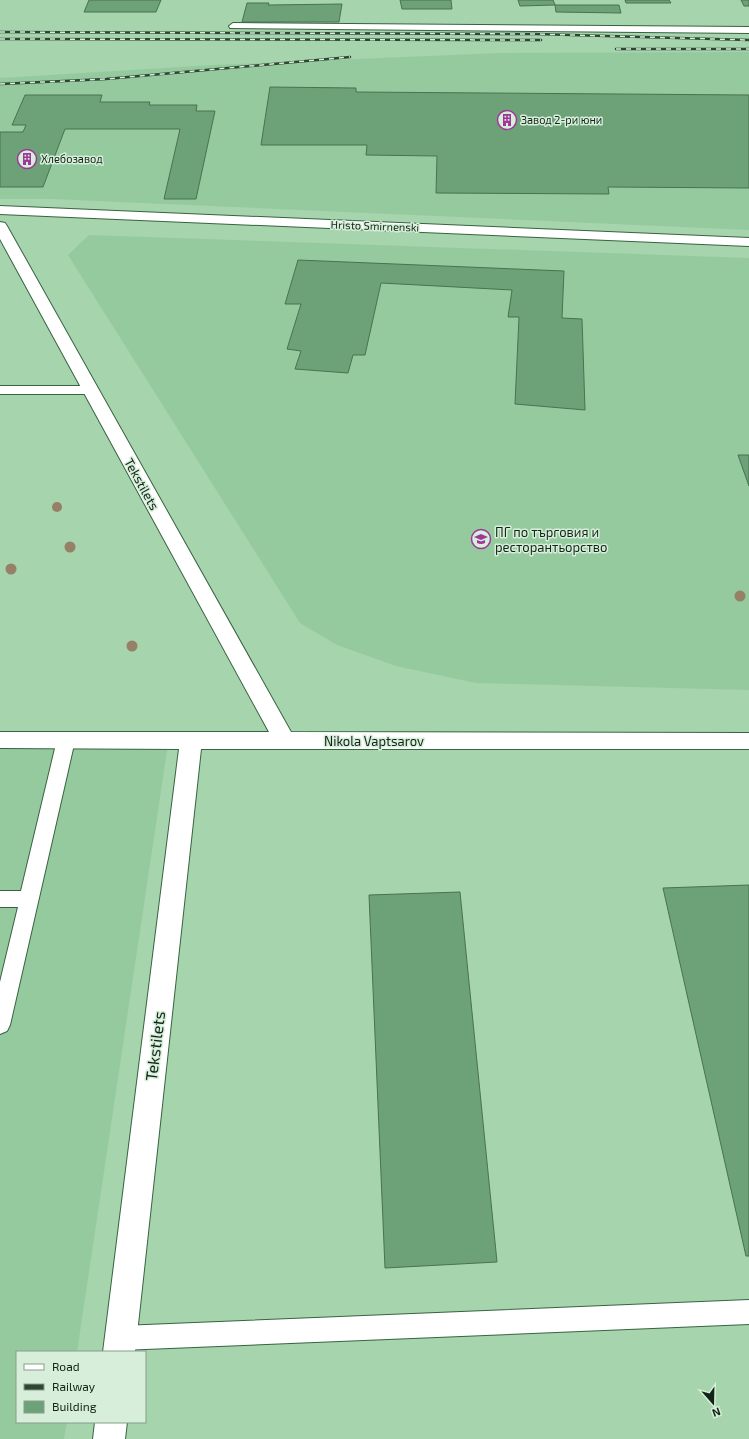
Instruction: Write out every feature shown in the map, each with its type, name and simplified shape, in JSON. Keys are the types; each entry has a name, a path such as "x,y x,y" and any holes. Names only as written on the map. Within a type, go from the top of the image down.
{"street":[{"name":"Hristo Smirnenski","path":"0,210 749,242"},
{"name":"Tekstilets","path":"0,226 284,740"},
{"name":"Nikola Vaptsarov","path":"0,740 749,741"},
{"name":"Tekstilets","path":"120,1345 191,740"},
{"path":"109,1439 111,1423"}],"lane":[{"path":"233,26 749,30"},
{"path":"0,390 90,390"},
{"path":"0,1025 66,740"},
{"path":"0,899 29,899"},
{"path":"120,1345 749,1312"}],"shaded area":[{"path":"749,52 749,230 52,199 0,199 0,78 214,65 500,53"},
{"name":"ПГ по търговия и ресторантьорство","path":"89,235 749,258 749,690 476,683 396,666 337,645 300,623 68,255"},
{"path":"0,740 168,744 77,1351 16,1351 16,1423 67,1423 64,1439 0,1439"}],"building":[{"path":"89,0 161,0 156,12 84,12"},
{"path":"400,0 451,0 452,9 402,9"},
{"path":"518,0 553,0 555,5 520,6"},
{"path":"625,0 669,0 671,3 626,3"},
{"path":"741,0 749,0 749,6 744,6"},
{"path":"247,3 269,3 268,5 342,4 339,22 242,22"},
{"path":"555,5 619,5 621,13 556,12"},
{"name":"Завод 2-ри юни","path":"270,87 356,88 356,92 749,95 749,188 608,187 609,194 436,193 437,156 366,155 367,145 261,145"},
{"name":"Хлебозавод","path":"25,95 102,95 100,102 150,102 149,105 197,105 196,111 215,111 196,199 164,199 180,129 65,129 43,187 0,187 0,132 23,132 26,125 12,125"},
{"path":"298,260 564,271 562,318 582,319 585,410 515,404 519,317 508,317 512,290 381,283 365,355 353,355 348,373 295,369 301,351 287,349 301,304 285,304"},
{"path":"738,455 749,455 749,486"},
{"path":"749,885 749,1256 746,1256 663,888"},
{"path":"460,892 497,1262 385,1268 369,895"}],"railway":[{"path":"0,32 536,34 749,40"},
{"path":"0,39 541,40"},
{"path":"616,49 749,49"},
{"path":"0,84 106,79 350,57"}],"place":[{"name":"Завод 2-ри юни","path":"507,120"},
{"name":"Хлебозавод","path":"27,159"},
{"name":"ПГ по търговия и ресторантьорство","path":"481,539"}]}
